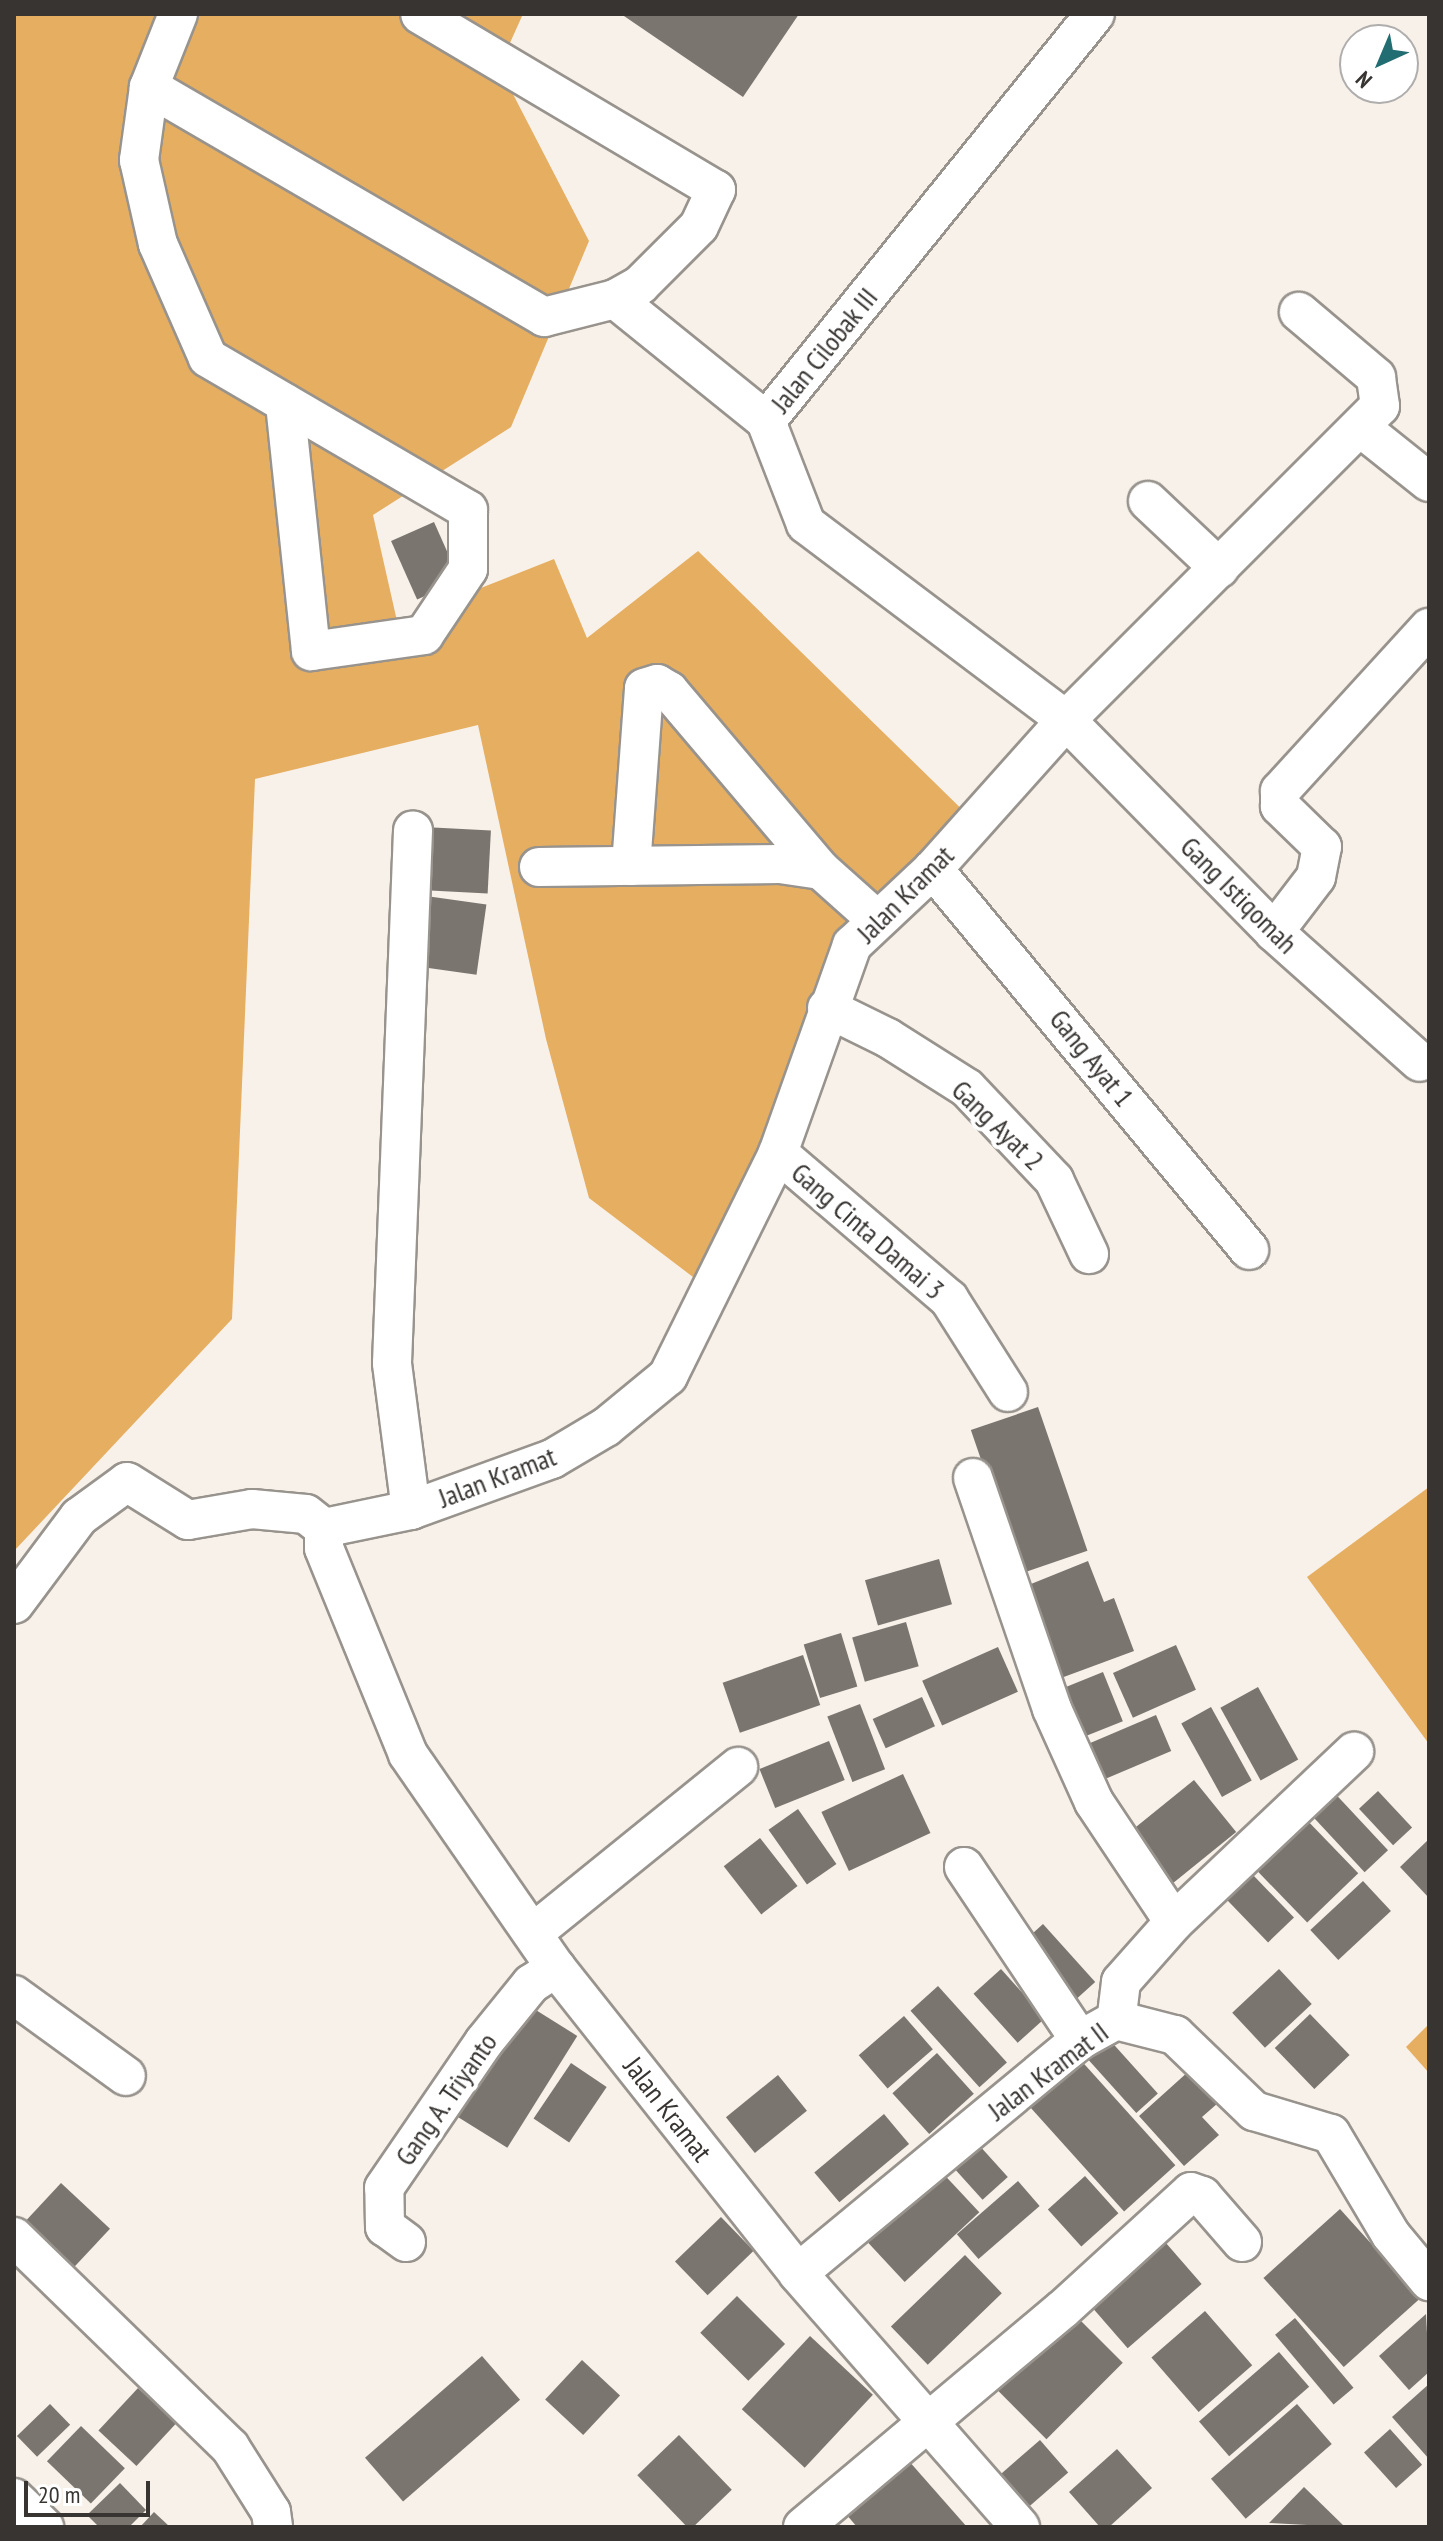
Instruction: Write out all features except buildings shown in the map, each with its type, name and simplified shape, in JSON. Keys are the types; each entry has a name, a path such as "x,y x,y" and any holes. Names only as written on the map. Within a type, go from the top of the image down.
{"street":[{"path":"178,14 149,87 139,160 158,244 208,358 285,403 468,510 468,569 424,635 311,651 285,403"},
{"path":"149,87 544,317 615,299 640,285 699,226 716,190 420,14"},
{"name":"Jalan Cilobak III","path":"1066,720 806,524 766,421 1095,14"},
{"path":"615,299 766,421"},
{"name":"Jalan Kramat","path":"1020,2527 926,2424 798,2273 556,1968 408,1754 324,1548 324,1528 411,1510 552,1459 606,1427 668,1376 778,1153 827,1008 852,945 933,869 1066,720 1380,406 1376,377 1299,312"},
{"path":"1360,427 1429,482"},
{"path":"1148,501 1219,568"},
{"path":"1274,932 1316,877 1322,847 1280,806 1280,791 1429,628"},
{"path":"631,866 644,688 657,684 669,691 821,870 877,920"},
{"name":"Gang Istiqomah","path":"1066,720 1274,932 1420,1062"},
{"path":"411,1510 392,1363 413,830"},
{"path":"539,867 780,864 821,870"},
{"name":"Gang Ayat 1","path":"933,869 1249,1250"},
{"name":"Gang Ayat 2","path":"827,1008 888,1038 967,1088 1054,1180 1089,1254"},
{"name":"Gang Cinta Damai 3","path":"778,1153 949,1299 1008,1392"},
{"path":"973,1478 1052,1709 1088,1788 1144,1885 1174,1922"},
{"path":"14,1604 79,1517 127,1482 188,1520 252,1509 306,1514 324,1528"},
{"path":"1116,2020 1121,1982 1174,1922 1354,1752"},
{"path":"533,1933 738,1767"},
{"path":"964,1867 1080,2040"},
{"name":"Gang A. Triyanto","path":"406,2242 385,2227 384,2188 484,2042 531,1984 556,1968"},
{"path":"14,1995 126,2076"},
{"name":"Jalan Kramat II","path":"798,2273 1080,2040 1116,2020 1175,2035 1254,2111 1331,2134 1391,2235 1429,2281"},
{"path":"803,2527 926,2424 1191,2192 1202,2196 1242,2242"},
{"path":"14,2237 230,2447 271,2512 273,2527"},
{"path":"14,2498 44,2527"}],"shaded area":[{"path":"14,14 523,14 499,67 589,241 511,427 373,515 397,621 554,559 587,638 698,551 981,828 849,970 718,1296 589,1198 546,1039 478,725 255,779 232,1319 14,1551"},
{"path":"1429,1487 1429,1744 1307,1577"},
{"path":"1429,2024 1429,2073 1406,2047"}]}
